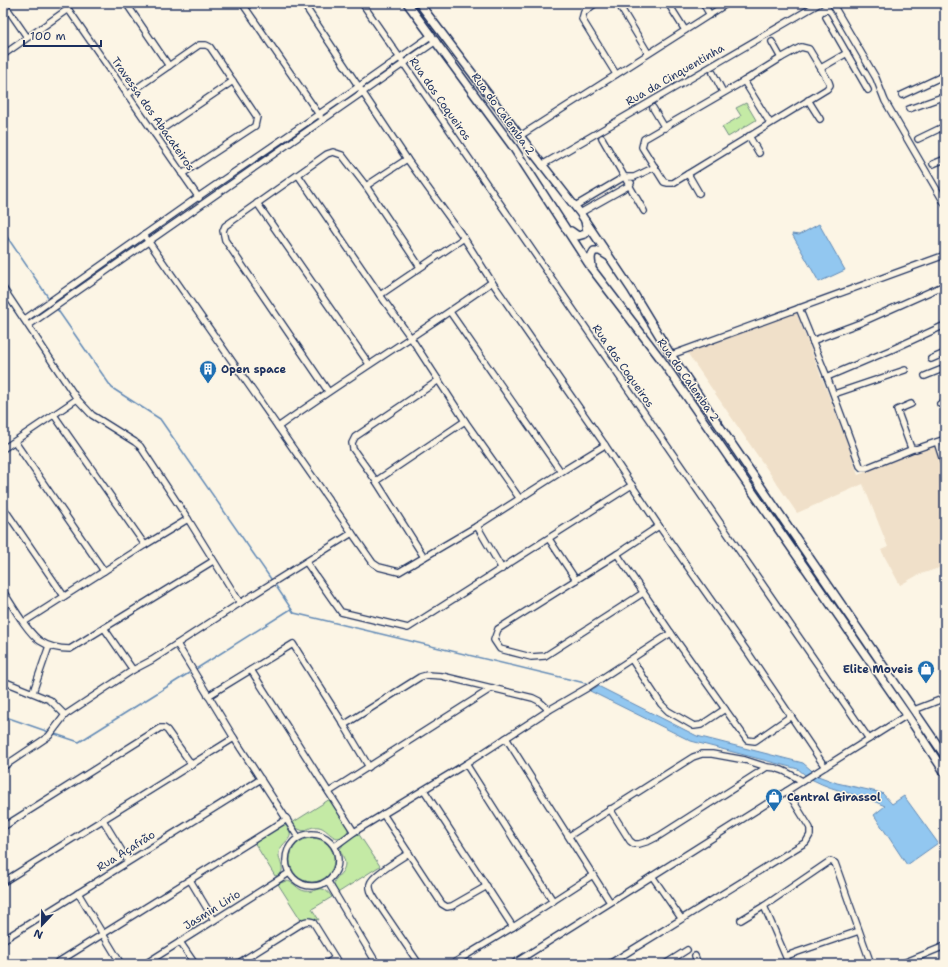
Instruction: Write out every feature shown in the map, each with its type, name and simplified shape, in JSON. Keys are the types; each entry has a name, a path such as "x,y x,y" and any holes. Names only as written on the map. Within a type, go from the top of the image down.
{"main road":[{"name":"Rua do Calemba 2","path":"407,3 514,147 568,229 592,269 660,358 945,773"},
{"name":"Rua do Calemba 2","path":"419,3 582,216 611,258 671,355 945,756"},
{"path":"568,229 575,235 583,235 587,231 582,216"},
{"path":"592,269 590,259 594,251 600,251 611,258"}],"street":[{"name":"Travessa dos Abacateiros","path":"64,3 203,203"},
{"path":"126,3 169,66"},
{"path":"242,3 323,120"},
{"path":"303,3 407,159 464,238 492,282 606,445 659,526 825,767"},
{"name":"Rua dos Coqueiros","path":"362,3 869,740"},
{"path":"596,3 584,12 582,19 616,74"},
{"path":"618,3 648,53"},
{"path":"668,3 685,30"},
{"path":"703,3 710,14"},
{"path":"520,136 728,3"},
{"name":"Rua da Cinquentinha","path":"542,165 820,3"},
{"path":"832,3 876,78 885,101 945,204"},
{"path":"3,5 27,37"},
{"path":"3,55 68,9"},
{"path":"826,16 868,90"},
{"path":"25,319 46,302 54,298 432,35"},
{"path":"29,325 51,308 436,41"},
{"path":"772,42 781,58"},
{"path":"127,95 199,45 206,45 210,47 258,117 255,126 182,174"},
{"path":"801,48 809,49 821,68 830,85 827,90 808,100 673,183 668,184 664,182 642,147 644,139 781,58 801,48"},
{"path":"821,68 847,53"},
{"path":"713,73 723,92"},
{"path":"902,96 945,75"},
{"path":"155,134 233,81"},
{"path":"744,81 770,123"},
{"path":"909,109 945,96"},
{"path":"808,100 820,119"},
{"path":"653,108 664,128"},
{"path":"918,139 945,126"},
{"path":"749,136 759,153"},
{"path":"602,138 644,212"},
{"path":"328,391 224,237 223,229 227,224 327,154 336,152 342,155 366,186 420,267"},
{"path":"366,186 407,159"},
{"path":"933,164 945,159"},
{"path":"575,206 624,177 634,177 654,167"},
{"path":"688,174 699,192"},
{"path":"298,175 411,338 465,421 520,499"},
{"path":"582,216 630,185 634,177"},
{"path":"257,203 369,364"},
{"path":"144,235 373,563 379,567 399,572 477,526 606,445"},
{"path":"380,295 464,238"},
{"path":"671,355 945,255"},
{"path":"278,427 328,391 411,338 492,282"},
{"path":"812,341 860,323 945,285"},
{"path":"3,288 78,399 92,415 140,446 188,519 240,603"},
{"path":"799,308 862,468 866,468 913,449 945,439"},
{"path":"450,312 561,472"},
{"path":"827,377 945,325"},
{"path":"931,359 945,353"},
{"path":"925,376 945,368"},
{"path":"834,394 905,370"},
{"path":"424,557 376,481 353,449 353,440 439,380"},
{"path":"3,450 78,399"},
{"path":"911,404 897,410 911,448 913,449"},
{"path":"54,415 145,545"},
{"path":"376,481 465,421"},
{"path":"15,442 104,571"},
{"path":"937,442 945,467"},
{"path":"306,562 341,612 408,628 632,486"},
{"path":"3,507 64,596"},
{"path":"24,622 188,519"},
{"path":"477,526 502,569"},
{"path":"643,593 545,656 531,657 500,650 494,640 498,629 659,526"},
{"path":"3,767 49,736 65,715 133,670 152,660 352,533"},
{"path":"549,540 576,580"},
{"path":"617,554 671,633 749,741 755,740 791,716"},
{"path":"4,593 34,636 41,642 61,649 70,649 213,561"},
{"path":"104,628 133,670"},
{"path":"335,846 354,832 632,660 671,633"},
{"path":"177,644 234,738 298,837"},
{"path":"208,696 293,644 344,724 369,767"},
{"path":"33,692 49,646"},
{"path":"632,660 661,704 668,711 694,726 701,725 725,709"},
{"path":"251,670 354,832"},
{"path":"344,724 420,677 427,675 442,676 533,698 549,710"},
{"path":"3,681 50,700 65,715"},
{"path":"329,792 492,688"},
{"path":"914,710 945,698"},
{"path":"513,964 907,716"},
{"path":"3,827 160,728 167,730 192,765"},
{"path":"3,882 234,738"},
{"path":"506,738 610,902"},
{"path":"569,836 693,757 702,754 745,760 767,767 774,767 785,771 802,782"},
{"path":"466,764 553,902"},
{"path":"610,809 630,841 639,844 659,836 767,767"},
{"name":"Rua Açafrão","path":"3,940 7,939 261,779"},
{"path":"424,790 513,927"},
{"path":"609,964 806,842 810,835 810,828 787,791"},
{"path":"384,814 442,904 447,907 452,906 486,886"},
{"path":"55,964 287,819"},
{"path":"103,820 128,862"},
{"path":"311,834 320,835 327,838 335,846 339,858 338,866 328,882 318,886 300,884 286,866 285,859 287,851 298,837 311,834"},
{"path":"409,853 377,875 372,880 370,886 371,892 375,899 420,964"},
{"path":"741,920 830,861 833,861 835,862 871,964"},
{"name":"Jasmin Lirio","path":"145,964 290,873"},
{"path":"452,964 553,902 593,875"},
{"path":"652,876 681,918"},
{"path":"190,880 214,920"},
{"path":"328,882 377,964"},
{"path":"78,893 121,964"},
{"path":"764,906 789,964"},
{"path":"237,964 304,922 308,921 313,922 339,964"},
{"path":"786,956 859,931"},
{"path":"180,942 195,964"},
{"path":"901,964 945,946"},
{"path":"665,964 687,950"},
{"path":"695,956 698,964"},
{"path":"326,964 335,958"}],"shaded area":[{"path":"796,312 847,442 858,475 935,444 945,475 945,566 918,575 900,585 881,550 888,547 863,484 797,513 686,351"}],"green space":[{"path":"746,103 756,120 728,137 722,127 741,116 736,108"},
{"path":"330,799 349,826 345,835 337,838 319,827 313,827 303,831 294,827 292,823"},
{"path":"284,824 290,833 290,836 280,849 279,856 282,870 279,875 275,876 254,842"},
{"path":"358,833 380,866 336,894 334,888 335,880 342,872 345,864 340,849 345,842"},
{"path":"308,838 316,838 328,844 334,856 334,864 328,876 316,882 308,882 296,876 290,864 290,856 296,844"},
{"path":"286,881 291,882 305,891 322,889 328,892 332,897 312,909 319,920 310,918 301,920 278,884"}],"water":[{"path":"819,224 845,270 819,282 792,234 799,235"},
{"path":"598,686 697,736 803,763 818,776 837,783 882,793 892,804 904,796 938,843 907,865 874,815 885,806 822,784 809,778 798,769 691,741 590,691"}],"waterway":[{"path":"3,231 48,297"},
{"path":"57,309 112,388 160,419 271,579"},
{"path":"276,586 294,613 589,684"},
{"path":"196,669 291,609"},
{"path":"55,734 79,742 189,673"},
{"path":"3,716 49,732"}],"place":[{"name":"Open space","path":"208,384"},
{"name":"Elite Moveis","path":"926,684"},
{"name":"Central Girassol","path":"774,812"}]}
